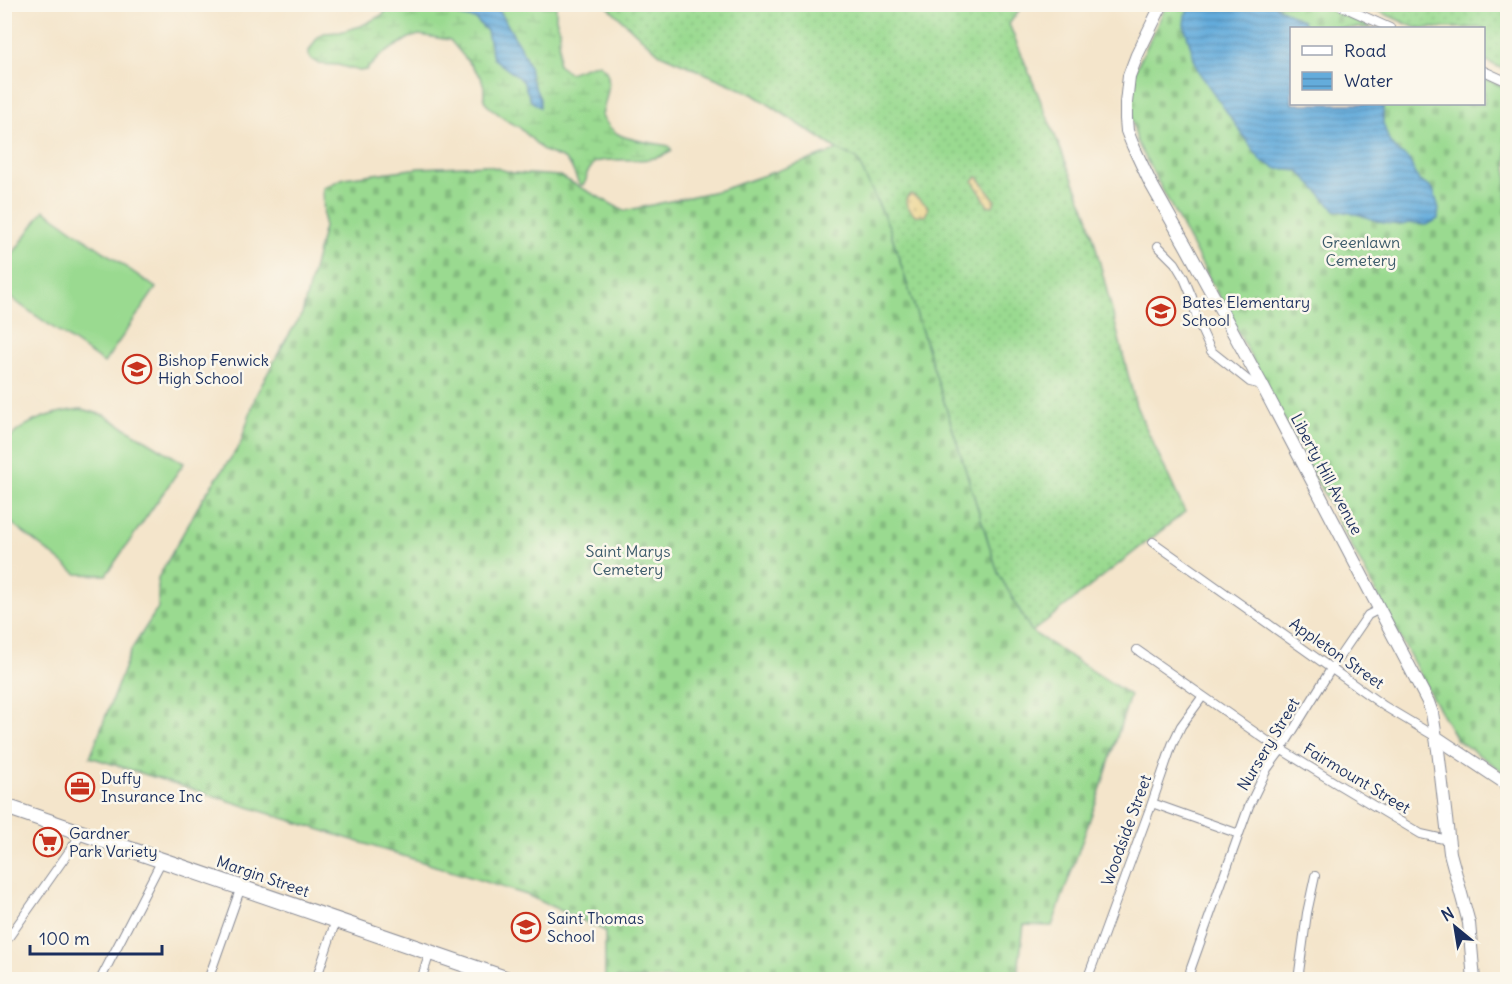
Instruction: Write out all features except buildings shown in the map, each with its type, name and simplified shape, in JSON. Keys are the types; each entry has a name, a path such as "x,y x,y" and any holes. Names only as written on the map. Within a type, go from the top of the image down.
{"highway":[{"name":"Margin Street","path":"4,806 510,980"}],"main road":[{"name":"Liberty Hill Avenue","path":"1162,4 1129,76 1126,103 1127,131 1150,182 1262,385 1424,692 1432,713 1436,737 1450,853 1469,923 1474,980"},
{"name":"Appleton Street","path":"1436,737 1508,785"}],"street":[{"path":"1337,4 1388,27"},
{"path":"1485,72 1508,82"},
{"path":"1158,246 1175,263 1184,278 1192,297 1197,320 1211,351 1250,382 1262,385"},
{"name":"Appleton Street","path":"1153,542 1384,706 1436,737"},
{"name":"Nursery Street","path":"1188,980 1249,806 1261,780 1368,615 1380,609"},
{"name":"Fairmount Street","path":"1137,650 1281,750 1421,834 1448,840"},
{"name":"Woodside Street","path":"1087,980 1177,734 1203,696"},
{"path":"1152,803 1239,834"},
{"path":"4,944 82,832"},
{"path":"100,980 162,860"},
{"path":"1298,980 1307,913 1315,876"},
{"path":"208,980 241,887"},
{"path":"316,980 336,920"},
{"path":"421,980 430,952"}],"green space":[{"name":"Greenlawn Cemetery","path":"1167,4 1319,5 1370,27 1290,27 1290,105 1485,105 1485,78 1507,89 1507,774 1457,740 1433,699 1137,142 1129,106 1135,71"},
{"path":"387,5 433,5 475,19 487,31 493,58 523,81 531,101 540,99 524,54 499,10 493,5 556,5 556,19 560,30 558,65 569,73 599,64 606,70 609,82 602,116 609,126 623,136 669,146 672,151 654,158 595,162 587,173 586,181 583,185 579,184 571,166 564,159 544,151 519,127 487,105 484,100 481,77 450,40 419,35 409,38 381,55 366,70 359,71 338,65 319,64 311,59 309,51 317,38 324,33 340,32 361,26 384,14"},
{"path":"606,5 1023,5 1009,24 1088,216 1136,406 1185,512 1032,632 998,573 889,227 857,159 838,150 753,94 660,54"},
{"path":"1365,5 1507,5 1507,71 1485,60 1485,27 1414,27"},
{"name":"Saint Marys Cemetery","path":"838,150 857,159 889,227 998,573 1032,632 1130,695 1101,788 1052,926 1024,925 1017,979 605,979 605,931 527,895 90,757 131,650 158,608 158,578 203,498 240,445 256,395 302,314 324,227 323,188 344,178 419,168 486,165 513,173 560,176 624,211 721,190"},
{"path":"44,210 156,288 104,363 5,294 5,265"},
{"path":"81,409 104,415 184,463 106,575 77,574 5,518 5,443 21,428 40,418"}],"sand":[{"path":"976,177 995,200 993,206 987,205 973,181"},
{"path":"911,194 927,205 928,210 925,216 915,215 908,207 906,199"}],"water":[{"path":"433,5 493,5 499,10 524,54 540,99 540,107 531,101 523,81 493,58 487,31 475,19"},
{"path":"1191,5 1274,5 1303,21 1306,27 1290,27 1290,105 1383,105 1383,123 1389,141 1398,152 1408,158 1419,181 1433,189 1439,208 1438,219 1427,225 1410,223 1402,225 1383,223 1335,210 1299,171 1278,169 1261,161 1198,71 1184,25 1185,15"}],"place":[{"name":"Bates Elementary School","path":"1161,311"},
{"name":"Bishop Fenwick High School","path":"137,369"},
{"name":"Duffy Insurance Inc","path":"80,787"},
{"name":"Gardner Park Variety","path":"48,842"},
{"name":"Saint Thomas School","path":"526,927"}]}
